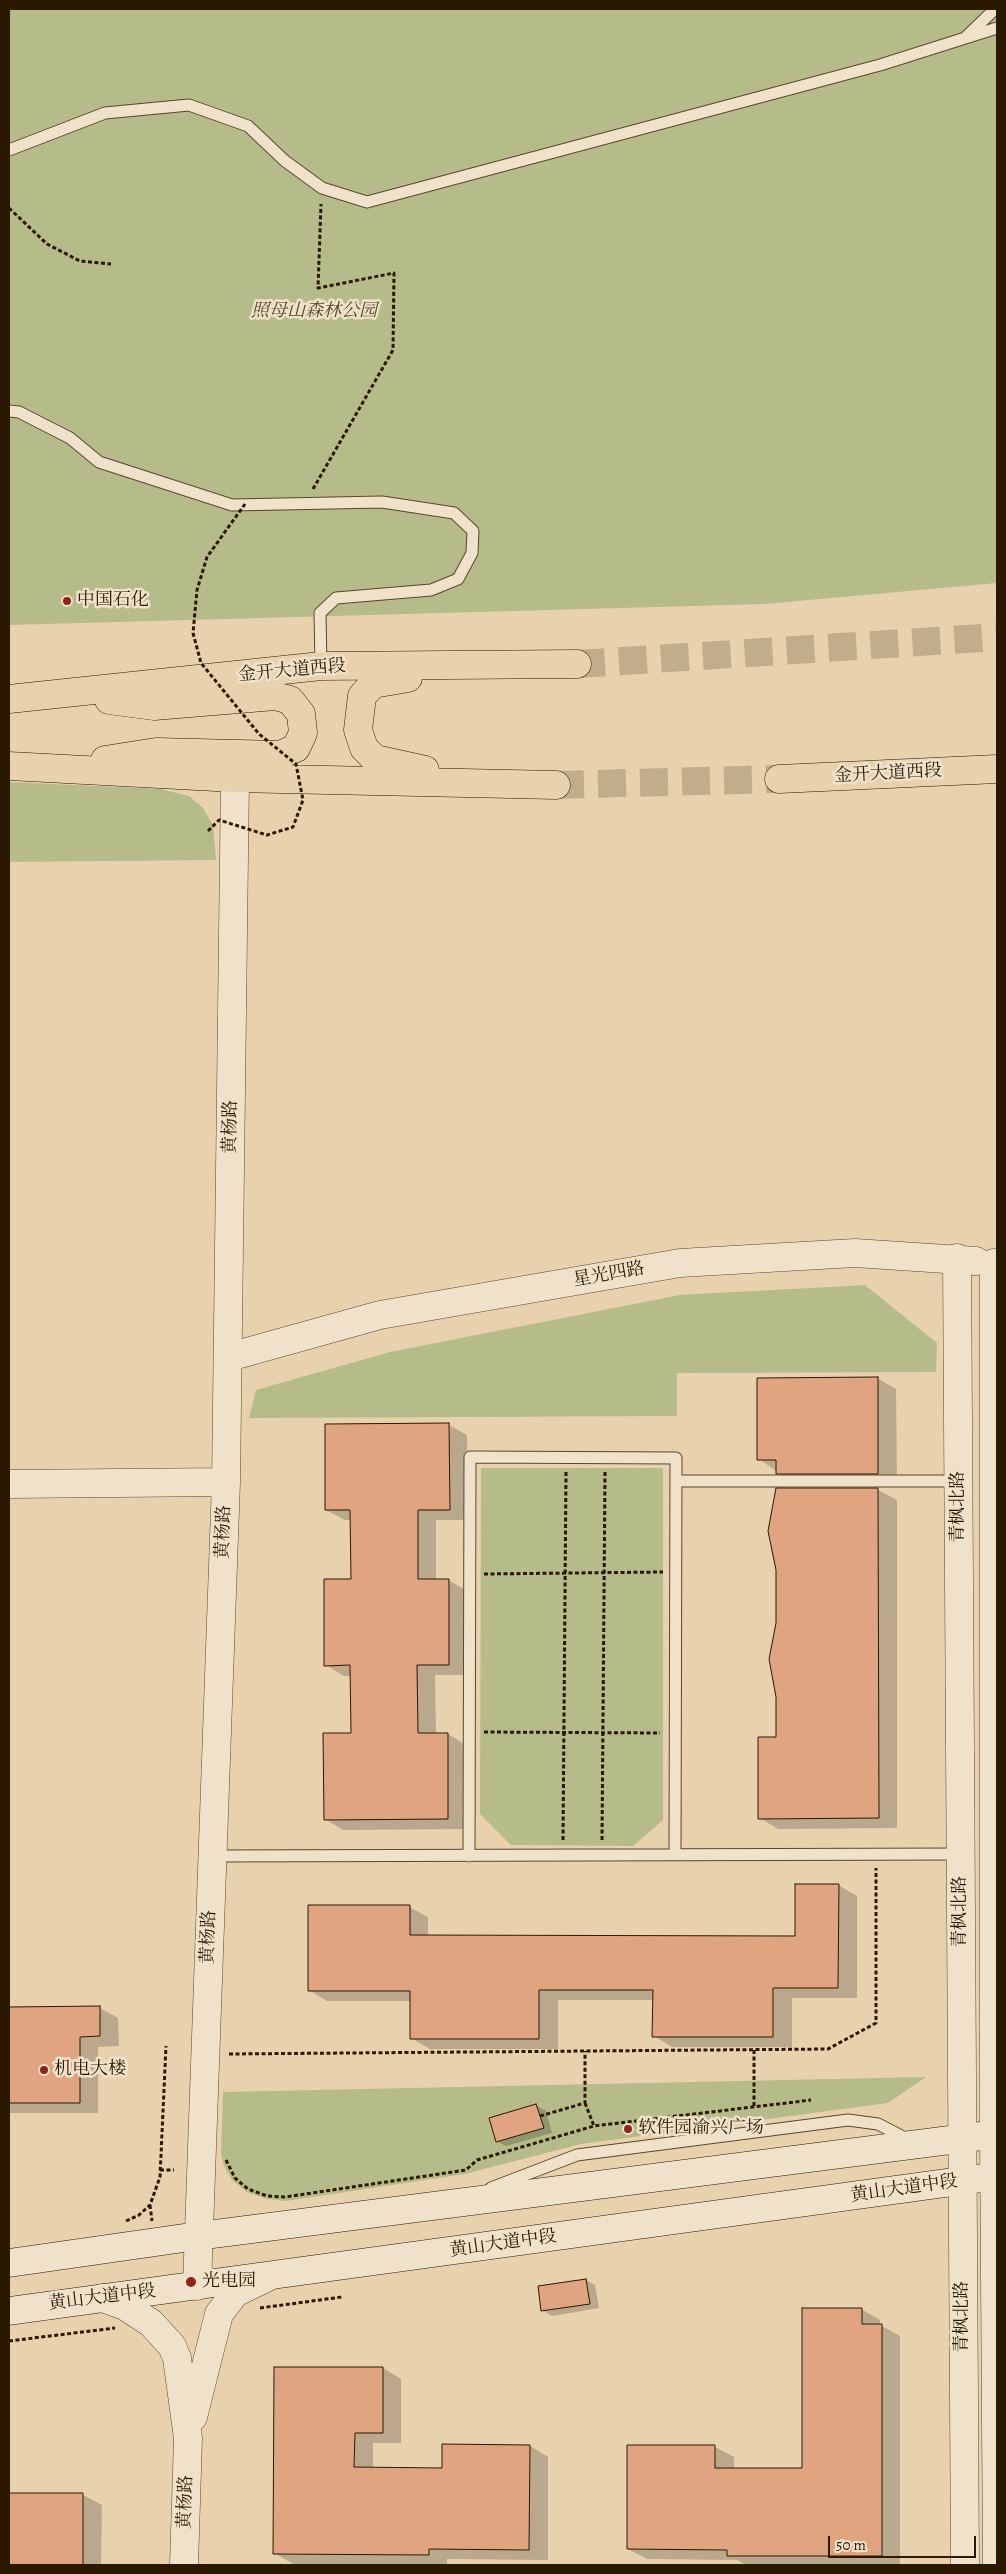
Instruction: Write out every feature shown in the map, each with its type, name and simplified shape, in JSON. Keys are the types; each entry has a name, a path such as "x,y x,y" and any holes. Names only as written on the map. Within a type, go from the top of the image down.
{"main road":[{"name":"金开大道西段","path":"9,699 321,666 577,664"},
{"path":"473,665 373,684 362,696 358,730 364,748 375,759 481,783"},
{"path":"46,768 156,752 280,756 296,748 303,733 301,714 290,700 274,696 154,706 64,694"},
{"path":"9,766 235,778 556,784"},
{"name":"金开大道西段","path":"779,779 997,769"}],"street":[{"name":"黄杨路","path":"197,2286 226,1482 235,778"},
{"name":"星光四路","path":"229,1357 380,1315 680,1263 855,1253 957,1258 996,1263"},
{"name":"青枫北路","path":"957,1258 965,2565"},
{"name":"青枫北路","path":"996,1263 997,2565"},
{"path":"9,1484 226,1482"},
{"path":"9,2263 198,2236 996,2134"},
{"name":"黄山大道中段","path":"9,2311 996,2177"},
{"path":"188,2438 212,2334 219,2314 235,2293 268,2276"},
{"path":"103,2298 138,2313 151,2323 172,2346 181,2371 188,2438"},
{"name":"黄杨路","path":"184,2565 188,2438"}],"lane":[{"path":"962,40 995,9"},
{"path":"9,150 105,113 189,105 248,126 285,161 322,188 367,202 880,65 997,28"},
{"path":"9,411 19,412 70,438 99,462 232,505 382,502 454,513 473,532 472,553 458,579 432,590 336,598 320,613 321,666"},
{"path":"469,1856 470,1457 676,1458 675,1855"},
{"path":"676,1480 958,1481"},
{"path":"212,1856 960,1854"}],"path":[{"path":"305,504 393,350 394,273 318,288 322,188"},
{"path":"9,208 46,244 80,261 111,264"},
{"path":"208,831 220,820 266,835 293,827 303,800 296,764 259,734 201,663 193,633 197,590 207,557 245,504"},
{"path":"563,1856 566,1457"},
{"path":"602,1856 605,1458"},
{"path":"469,1574 676,1572"},
{"path":"469,1732 676,1733"},
{"path":"228,2064 229,2054 828,2049 876,2023 876,1855"},
{"path":"116,2223 139,2215 150,2205 156,2193 160,2170 166,2046"},
{"path":"754,2050 754,2107"},
{"path":"585,2051 585,2103 594,2126"},
{"path":"226,2152 229,2170 248,2189 267,2196 285,2197 466,2170 477,2160 594,2126 811,2100"},
{"path":"540,2116 585,2103"},
{"path":"160,2170 174,2170"},
{"path":"150,2205 152,2222"},
{"path":"254,2309 342,2297"},
{"path":"9,2341 119,2327"}],"green space":[{"name":"照母山森林公园","path":"9,9 997,9 997,583 765,604 9,625"},
{"path":"9,782 161,789 189,796 203,808 213,825 216,860 9,862"},
{"path":"865,1285 937,1343 936,1372 677,1373 677,1416 249,1418 256,1390 390,1352 680,1295"},
{"path":"481,1468 663,1468 663,1820 633,1846 511,1845 480,1814"},
{"path":"926,2077 888,2103 581,2144 465,2174 286,2201 267,2199 247,2192 232,2180 224,2166 221,2154 223,2092"}],"building":[{"path":"878,1377 878,1474 776,1474 776,1460 757,1460 757,1378"},
{"path":"449,1423 450,1510 418,1510 418,1579 449,1579 449,1665 417,1665 418,1733 448,1733 448,1819 324,1820 323,1733 351,1733 350,1665 324,1666 324,1579 351,1579 350,1510 325,1510 325,1424"},
{"path":"776,1488 878,1488 879,1818 758,1819 758,1737 776,1737 776,1697 769,1659 776,1623 776,1570 768,1531"},
{"path":"795,1884 839,1884 838,1988 773,1988 773,2037 652,2037 653,1990 539,1990 539,2039 410,2039 410,1991 308,1991 308,1905 410,1905 410,1935 795,1936"},
{"name":"机电大楼","path":"100,2006 100,2036 80,2037 80,2103 9,2103 9,2007"},
{"path":"536,2104 544,2128 496,2142 489,2118"},
{"path":"586,2279 590,2304 541,2311 538,2286"},
{"path":"802,2308 862,2308 862,2324 882,2324 882,2556 727,2556 727,2550 627,2549 627,2445 715,2445 715,2468 802,2468"},
{"path":"274,2367 383,2367 383,2433 355,2433 354,2467 442,2468 442,2444 530,2445 529,2550 429,2549 429,2555 273,2554"},
{"path":"9,2493 83,2493 83,2565 9,2565"}],"tunnel":[{"path":"577,664 997,637"},
{"path":"556,785 779,779"}],"place":[{"name":"中国石化","path":"67,601"},
{"name":"机电大楼","path":"44,2070"},
{"name":"软件园渝兴广场","path":"628,2129"},
{"name":"光电园","path":"191,2282"}]}
